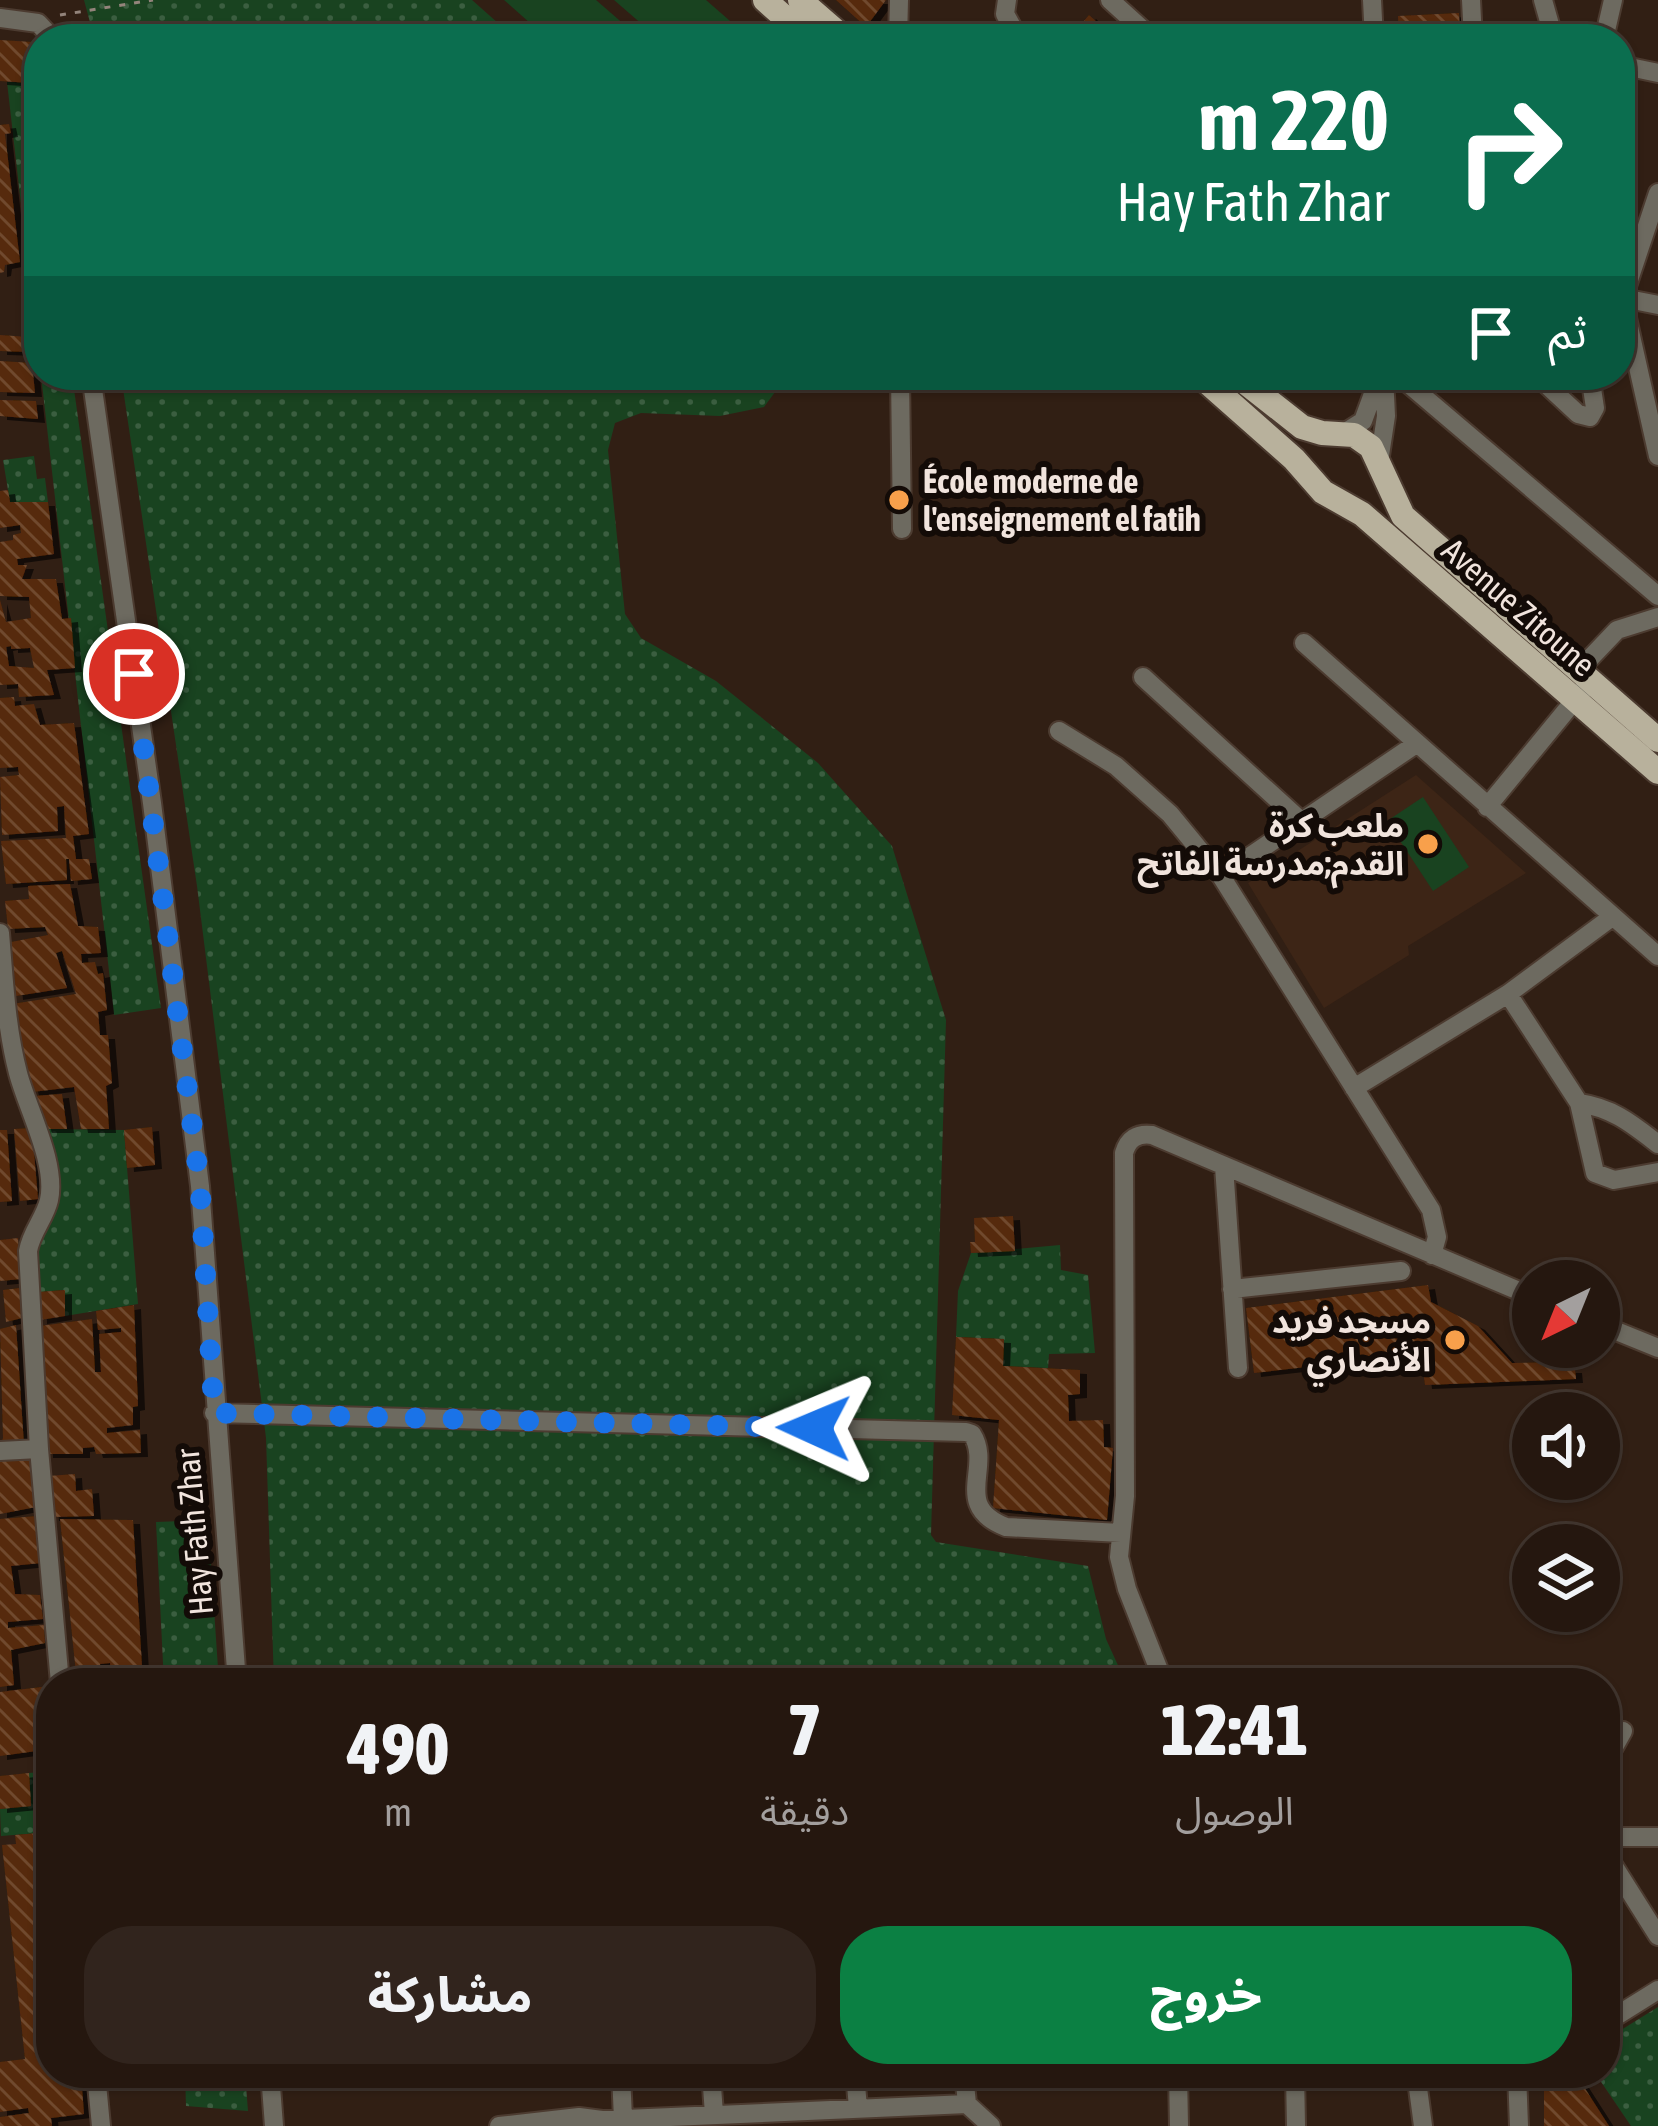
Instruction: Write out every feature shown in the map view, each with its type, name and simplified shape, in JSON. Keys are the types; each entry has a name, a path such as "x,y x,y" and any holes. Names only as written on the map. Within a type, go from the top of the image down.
{"main road":[{"path":"764,0 792,24"},
{"path":"800,0 828,24"},
{"name":"Avenue Zitoune","path":"1217,390 1324,491 1362,514 1658,740"},
{"path":"1255,390 1302,427 1342,433 1364,439 1378,467 1371,487 1342,500 1324,491 1311,463 1314,452 1329,437 1342,433"},
{"name":"Avenue Zitoune","path":"1378,467 1403,516 1581,685 1658,772"}],"street":[{"path":"1110,0 1136,24"},
{"path":"0,18 40,24"},
{"path":"1635,257 1658,194"},
{"path":"1635,336 1652,394 1658,456"},
{"name":"Hay Fath Zhar","path":"93,390 200,1186 236,1668"},
{"path":"900,390 902,529"},
{"path":"1342,433 1363,421 1376,390"},
{"path":"1378,467 1386,416 1383,390"},
{"path":"1416,390 1658,596"},
{"path":"1552,390 1577,414 1589,417 1595,409 1592,390"},
{"path":"1487,807 1617,631 1658,617"},
{"path":"1304,644 1658,956"},
{"path":"1143,676 1301,821"},
{"path":"1059,731 1116,766 1170,814 1221,876 1435,1219 1432,1255"},
{"path":"1221,876 1416,744"},
{"path":"1354,1088 1508,994 1612,916"},
{"path":"0,933 9,1031 19,1077 41,1137 50,1198 30,1236 28,1251 59,1668"},
{"path":"1508,994 1579,1103 1595,1173 1613,1180 1658,1172"},
{"path":"1579,1103 1606,1108 1658,1144"},
{"path":"1158,1668 1121,1574 1124,1154 1133,1138 1145,1135 1224,1166 1512,1288"},
{"path":"1224,1166 1238,1368"},
{"path":"1232,1289 1401,1271"},
{"path":"1620,1333 1658,1348"},
{"path":"214,1413 966,1432 978,1445 976,1499 992,1522 1006,1527 1120,1533"},
{"path":"0,1451 39,1449"},
{"path":"1620,1736 1623,1731"},
{"path":"1620,1837 1658,1837"},
{"path":"1620,1876 1658,1936"},
{"path":"1620,2014 1658,1990"},
{"path":"96,2088 100,2126"},
{"path":"271,2088 274,2126"},
{"path":"622,2088 623,2119"},
{"path":"712,2088 714,2114"},
{"path":"856,2088 858,2108"},
{"path":"965,2088 967,2104 991,2126"},
{"path":"1178,2088 1179,2126"},
{"path":"1295,2088 1296,2126"},
{"path":"1418,2088 1424,2126"},
{"path":"1519,2088 1519,2126"},
{"path":"499,2126 579,2117 602,2120 967,2104"}],"path":[{"path":"31,20 153,0"}],"shaded area":[{"path":"1416,775 1526,873 1408,946 1409,955 1324,1008 1248,883"}],"green space":[{"path":"84,0 472,0 499,24 90,24"},
{"path":"504,0 596,0 624,24 531,24"},
{"path":"614,0 706,0 734,24 642,24"},
{"path":"7,82 24,83 24,230"},
{"path":"43,390 74,390 161,1008 114,1015"},
{"path":"123,390 777,390 764,407 720,416 641,413 615,423 608,450 625,614 641,638 716,681 818,763 892,846 946,1020 931,1535 936,1542 1088,1566 1106,1639 1119,1668 274,1668 266,1438 197,886"},
{"path":"34,456 37,479 45,478 48,502 10,502 3,460"},
{"name":"ملعب كرة القدم;مدرسة الفاتح","path":"1423,797 1469,867 1433,891 1387,821"},
{"path":"45,1129 124,1130 138,1304 65,1316 64,1290 39,1292 37,1240 57,1202"},
{"path":"1060,1245 1061,1270 1088,1275 1095,1353 1049,1354 1048,1368 1003,1366 1004,1339 956,1337 958,1291 971,1253"},
{"path":"208,1520 218,1668 163,1668 156,1522"},
{"path":"36,1772 36,1833 1,1836 0,1809 31,1806 29,1773"},
{"path":"1658,2007 1658,2126 1631,2126 1605,2088 1620,2088 1620,2031"},
{"path":"185,2088 246,2088 248,2111 186,2106"}],"building":[{"path":"836,0 886,0 868,24"},
{"path":"1459,13 1459,24 1398,24 1398,16"},
{"path":"0,40 24,41 24,83 0,81"},
{"path":"9,124 11,133 5,134 20,262 5,265 0,273 0,125"},
{"path":"0,335 24,337 24,352 0,351"},
{"path":"0,361 24,362 24,390 35,393 0,392"},
{"path":"0,400 36,401 38,419 0,416"},
{"path":"8,490 10,502 48,502 54,554 17,559 18,565 27,565 22,579 56,579 62,619 71,618 75,668 47,670 54,695 19,697 18,684 0,685 0,600 6,622 31,618 29,597 0,596 0,542 21,533 20,525 0,528 0,491","holes":["6,647 30,648 34,668 9,666"]},
{"path":"14,697 15,706 34,704 40,725 74,723 89,834 73,836 76,859 89,859 92,879 71,881 66,859 67,880 6,884 1,841 66,838 64,806 57,807 58,831 2,835 0,777 19,775 18,767 0,768 0,698"},
{"path":"70,884 78,926 98,927 101,953 81,954 82,963 95,962 98,974 103,973 107,1010 98,1012 100,1035 108,1035 109,1129 81,1129 74,1087 32,1092 12,1004 76,994 62,951 56,953 67,988 16,996 11,942 48,935 45,927 8,929 5,901 29,899 28,886"},
{"path":"62,1094 67,1129 45,1129 34,1096"},
{"path":"152,1127 155,1165 127,1168 124,1130"},
{"path":"32,1128 38,1199 20,1201 14,1129"},
{"path":"0,1130 7,1130 12,1201 0,1202"},
{"path":"1013,1216 1015,1251 971,1253 974,1218"},
{"path":"18,1238 21,1279 0,1281 0,1240"},
{"path":"1428,1285 1431,1302 1478,1326 1512,1368 1575,1369 1576,1379 1425,1385 1421,1354 1254,1373 1246,1308"},
{"path":"20,1288 22,1318 6,1322 3,1290"},
{"path":"65,1290 65,1316 40,1320 39,1292"},
{"path":"134,1305 138,1406 133,1407 133,1425 107,1428 107,1433 140,1430 141,1453 96,1454 94,1447 83,1448 83,1454 46,1454 40,1326 92,1319 95,1372 101,1372 99,1334 121,1332 121,1328 98,1330 96,1311"},
{"path":"16,1325 24,1445 0,1447 0,1329"},
{"path":"956,1337 1004,1339 1003,1366 1080,1370 1080,1394 1068,1395 1069,1421 1103,1420 1104,1447 1113,1448 1107,1520 993,1508 999,1420 952,1415"},
{"path":"32,1456 36,1507 0,1514 0,1457"},
{"path":"75,1474 76,1491 92,1489 94,1516 52,1517 48,1476"},
{"path":"37,1516 41,1563 11,1566 15,1594 40,1595 43,1619 8,1622 8,1628 44,1625 45,1643 11,1650 14,1685 0,1687 0,1519"},
{"path":"60,1519 133,1520 142,1668 110,1668 110,1663 75,1668"},
{"path":"36,1688 36,1751 0,1756 0,1692"},
{"path":"29,1773 31,1806 0,1809 0,1776"},
{"path":"36,1833 36,2088 82,2088 84,2114 51,2118 52,2126 0,2126 0,2117 29,2113 28,2108 0,2112 0,2062 25,2059 2,1845 16,1844 15,1835"},
{"path":"1544,2088 1585,2088 1609,2126 1544,2126"}],"place":[{"name":"École moderne de l'enseignement el fatih","path":"899,500"},
{"name":"ملعب كرة القدم;مدرسة الفاتح","path":"1428,844"},
{"name":"مسجد فريد الأنصاري","path":"1455,1340"}],"route":[{"path":"134,674 200,1186 214,1413 814,1428"}]}
